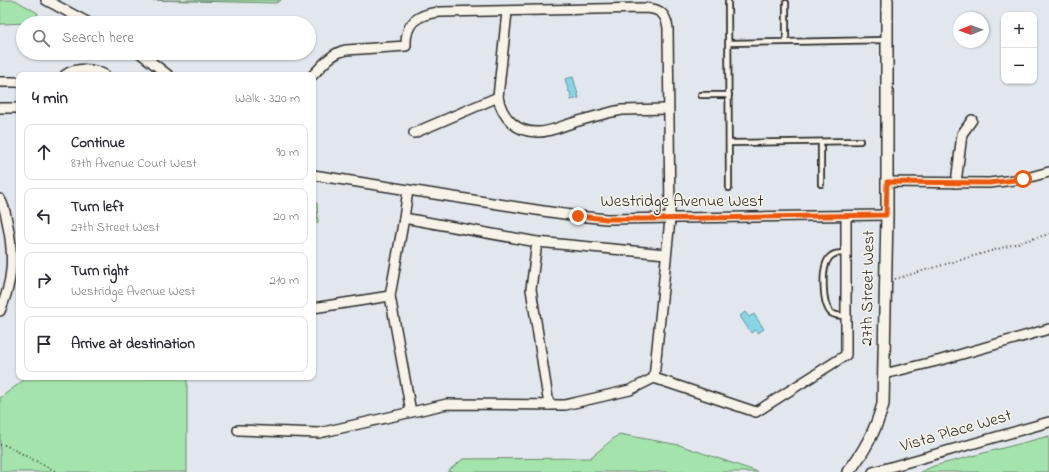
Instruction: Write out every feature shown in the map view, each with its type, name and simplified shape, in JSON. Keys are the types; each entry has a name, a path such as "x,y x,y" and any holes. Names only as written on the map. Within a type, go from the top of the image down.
{"street":[{"path":"46,0 76,16"},
{"name":"27th Street West","path":"848,472 866,447 877,423 882,404 884,374 887,182 887,0"},
{"path":"316,72 330,57 339,51 406,46 407,33 410,26 419,17 426,14 440,12 507,12 646,8 661,11 665,16 668,28 670,219 654,378"},
{"path":"507,12 498,97 503,114 513,124 526,130 539,132 552,130 622,110 668,109"},
{"path":"148,60 162,72"},
{"path":"71,72 75,70 87,70 99,72"},
{"path":"0,82 16,82"},
{"path":"414,133 498,97"},
{"path":"0,108 16,108"},
{"path":"956,183 962,134 972,120"},
{"path":"887,182 989,183 1023,179 1049,172"},
{"name":"Westridge Avenue West","path":"316,175 578,216 607,219 886,215"},
{"path":"408,190 390,296 411,412"},
{"path":"0,199 5,210 12,246 11,276 7,294 0,310"},
{"path":"238,430 320,433 447,404 565,406 630,390 654,378 756,412 846,355 846,216"},
{"path":"404,218 537,242 666,254"},
{"path":"537,242 531,289 549,405"},
{"path":"316,308 390,296"},
{"path":"884,374 941,360 1049,329"},
{"name":"Vista Place West","path":"872,472 1049,422"}],"lane":[{"path":"728,2 729,188"},
{"path":"786,3 786,42"},
{"path":"729,43 887,40"},
{"path":"701,95 729,95"},
{"path":"729,144 860,141"},
{"path":"821,142 821,184"},
{"path":"846,253 835,254 828,259 824,275 824,297 828,310 835,315 846,316"}],"path":[{"path":"885,282 1049,234"},
{"path":"0,444 5,445 57,472"}],"green space":[{"path":"0,0 15,0 38,13 37,16 16,16 16,24 0,24"},
{"path":"148,0 281,0 276,3"},
{"path":"316,203 317,203 318,223 316,223"},
{"path":"24,380 187,380 187,472 0,472 0,398"},
{"path":"619,434 679,445 758,472 447,472 463,459 590,458"},
{"path":"1049,436 1049,472 920,472 934,466"}],"water":[{"path":"573,77 579,98 571,100 571,93 569,92 565,79"},
{"path":"745,312 749,317 754,314 764,329 758,333 755,330 751,333 740,316"}],"route":[{"path":"578,216 607,219 643,219 886,215 887,182 989,183 1023,179"}]}
